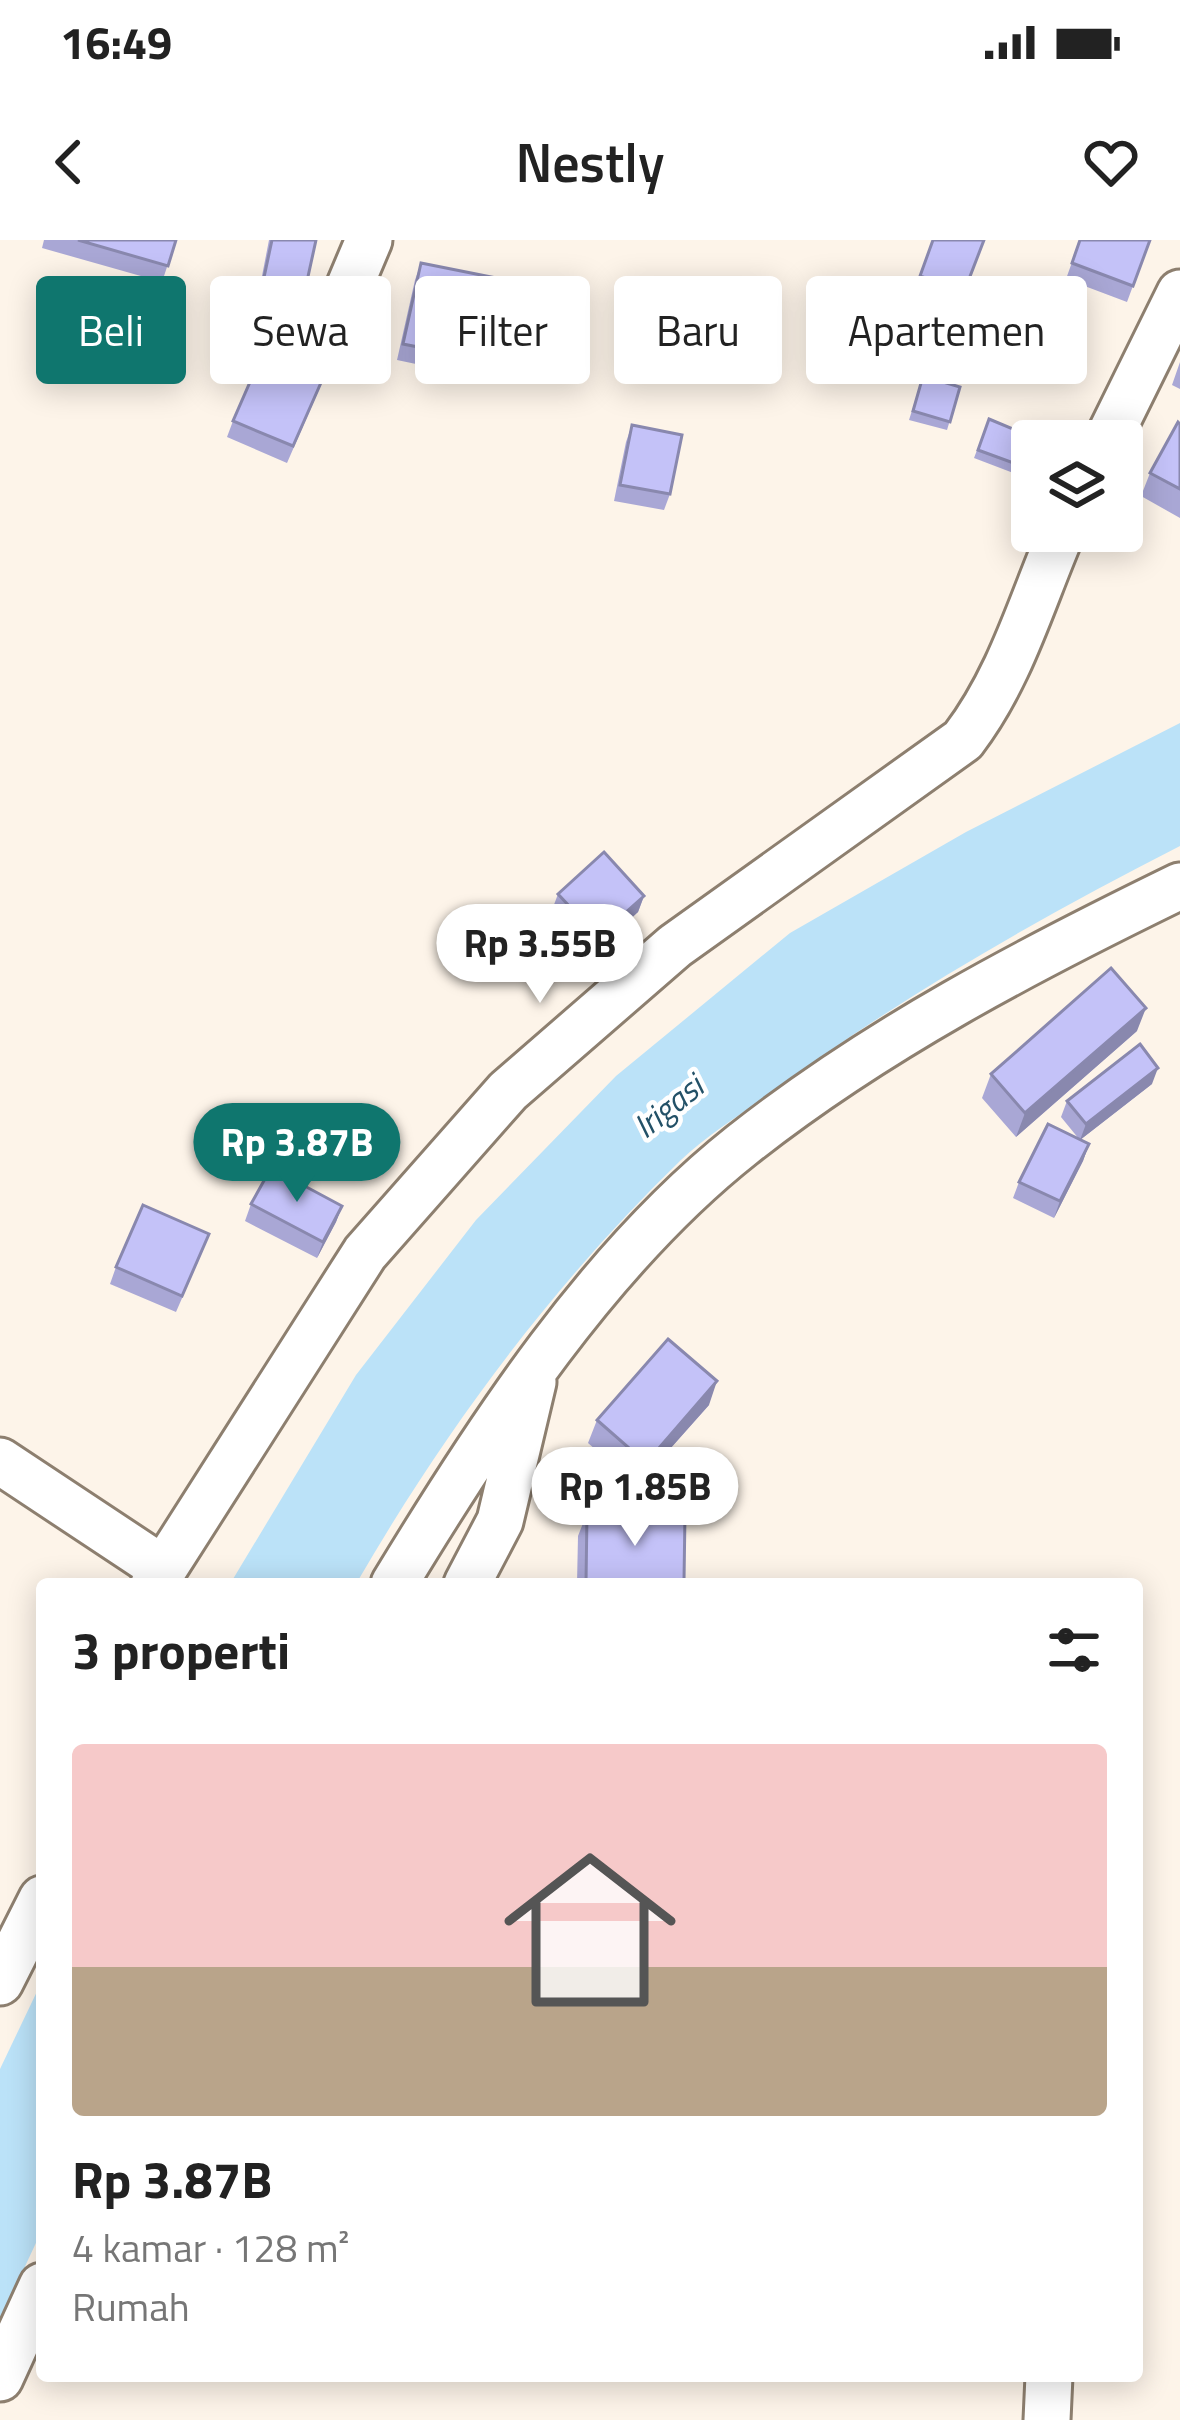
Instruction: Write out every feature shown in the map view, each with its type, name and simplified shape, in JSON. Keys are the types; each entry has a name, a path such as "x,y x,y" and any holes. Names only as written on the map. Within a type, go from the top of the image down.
{"street":[{"path":"354,276 369,240"},
{"path":"1116,420 1180,293"},
{"path":"0,1461 157,1576 365,1253 508,1091 675,946 963,740 988,707 1014,656 1054,552"},
{"path":"398,1578 466,1463 536,1367 653,1229 740,1147 880,1048 1048,951 1180,886"},
{"path":"470,1578 500,1521 536,1367"},
{"path":"0,1982 36,1911"},
{"path":"0,2378 36,2299"},
{"path":"1047,2420 1049,2382"}],"water":[{"name":"Irigasi","path":"1180,723 1180,846 923,990 692,1150 545,1308 426,1470 360,1578 234,1578 356,1375 476,1220 616,1076 790,933 966,832"},
{"path":"36,1994 36,2243 0,2320 0,2069"}],"building":[{"path":"78,240 176,240 168,266"},
{"path":"272,240 316,240 308,276 264,276"},
{"path":"933,240 984,240 970,276 920,276"},
{"path":"1080,240 1150,240 1133,286 1072,263"},
{"path":"421,263 486,276 418,276"},
{"path":"415,290 415,346 403,344"},
{"path":"249,384 320,384 293,446 233,421"},
{"path":"921,384 960,387 950,422 913,411"},
{"path":"989,419 1011,428 1011,462 978,450"},
{"path":"1180,424 1180,489 1150,473"},
{"path":"632,425 682,435 670,494 620,485"},
{"path":"604,852 644,896 598,937 558,894"},
{"path":"1111,968 1146,1008 1025,1113 991,1074"},
{"path":"1140,1044 1158,1068 1086,1124 1067,1101"},
{"path":"1048,1124 1089,1144 1060,1201 1019,1182"},
{"path":"271,1168 342,1206 323,1242 251,1204"},
{"path":"143,1205 209,1234 182,1296 116,1267"},
{"path":"668,1339 717,1381 646,1463 597,1420"},
{"path":"587,1513 685,1514 684,1578 586,1578"}]}
